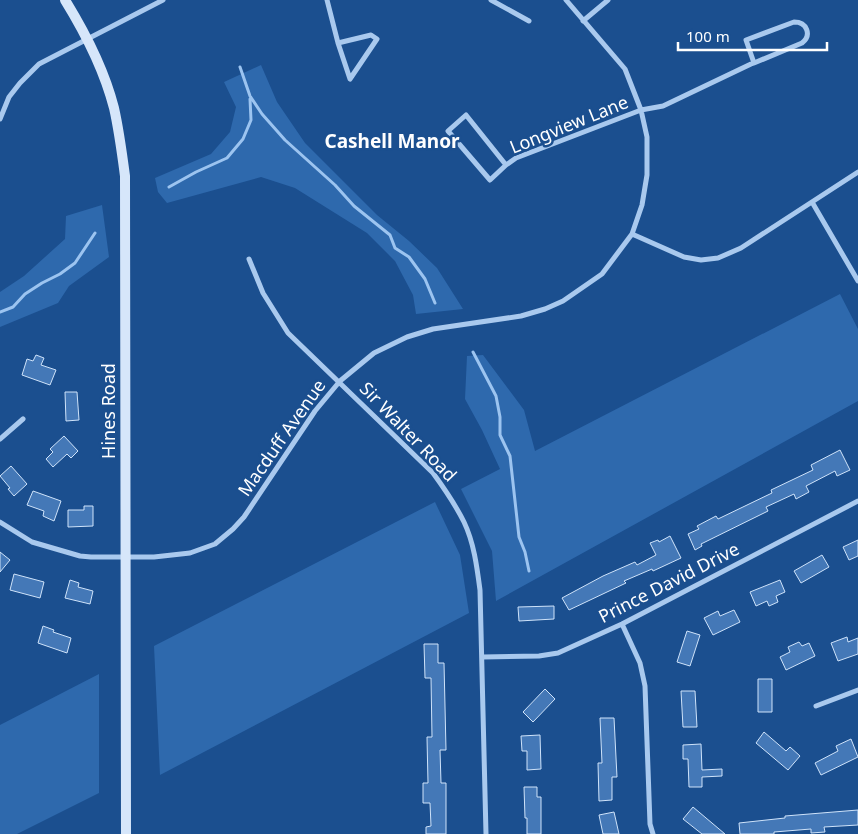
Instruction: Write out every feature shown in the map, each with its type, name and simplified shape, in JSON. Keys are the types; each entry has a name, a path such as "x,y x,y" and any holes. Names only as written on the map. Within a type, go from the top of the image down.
{"street":[{"name":"Hines Road","path":"65,0 88,38 104,75 114,108 125,176 126,834"},
{"path":"0,119 9,97 20,83 40,64 162,0"},
{"path":"327,0 338,42 350,79 377,40 371,35 338,42"},
{"path":"491,0 528,21"},
{"name":"Macduff Avenue","path":"0,522 32,542 80,556 154,557 190,553 215,544 244,517 315,411 340,381 374,353 407,337 433,329 521,316 545,309 564,301 602,274 632,234 642,205 647,175 647,138 641,110 625,69 566,0"},
{"path":"583,21 608,0"},
{"name":"Longview Lane","path":"506,165 466,115 448,131 490,180 516,158 641,110 668,104 754,63 802,43 808,34 806,27 800,22 794,22 746,40 754,63"},
{"path":"632,234 684,257 701,260 718,258 741,248 858,172"},
{"path":"812,202 858,281"},
{"name":"Sir Walter Road","path":"249,259 263,293 288,333 340,381 433,473 449,495 464,523 475,556 480,590 486,834"},
{"path":"0,439 23,419"},
{"name":"Prince David Drive","path":"483,657 558,654 622,624 858,501"},
{"path":"622,624 640,663 645,686 650,824 653,834"},
{"path":"816,706 858,690"}],"shaded area":[{"path":"261,65 277,102 305,143 377,215 409,241 437,268 463,309 416,314 413,295 395,261 367,233 295,188 261,177 167,203 158,192 155,178 211,154 230,132 236,107 224,82"},
{"path":"102,205 109,257 69,286 58,303 0,327 0,292 24,276 65,239 66,216"},
{"path":"840,294 858,329 858,401 496,601 492,551 461,489 500,469 465,399 467,356 483,355 524,410 535,451"},
{"path":"435,502 460,555 469,613 160,775 154,646"},
{"path":"99,674 99,793 17,834 0,834 0,725"}],"building":[{"path":"36,355 44,358 41,365 56,370 50,385 22,375 27,359 33,361"},
{"path":"65,392 77,392 79,420 66,421"},
{"path":"64,436 78,451 71,458 67,454 53,467 46,459 53,452 50,449"},
{"path":"840,450 850,470 837,476 835,471 806,486 809,492 796,499 794,494 766,507 768,511 701,544 702,546 695,550 688,534 699,529 697,526 716,516 718,519 772,493 771,490 813,470 811,465"},
{"path":"11,466 27,484 14,496 0,476"},
{"path":"33,491 61,501 54,521 43,516 44,511 27,505"},
{"path":"84,506 93,506 93,526 68,527 68,510 84,510"},
{"path":"670,536 681,558 653,571 652,569 624,581 626,583 569,610 562,598 603,576 635,562 637,565 656,555 650,543 658,540 659,542"},
{"path":"858,540 858,556 849,560 843,547"},
{"path":"0,552 10,560 0,572"},
{"path":"822,555 829,567 801,583 794,571"},
{"path":"14,574 44,582 40,598 10,590"},
{"path":"70,580 79,583 78,587 93,591 90,604 65,598"},
{"path":"780,580 785,592 776,596 778,602 769,606 767,601 756,606 750,592"},
{"path":"554,606 554,619 519,621 518,607"},
{"path":"734,610 740,622 713,635 704,618 718,611 720,616"},
{"path":"43,626 54,630 53,632 71,638 67,653 38,643"},
{"path":"687,631 700,635 690,666 677,662"},
{"path":"847,637 848,642 858,638 858,654 838,661 831,643"},
{"path":"799,642 802,646 809,643 815,656 786,670 780,657 790,652 788,647"},
{"path":"424,644 438,644 438,663 444,663 446,750 440,750 441,783 446,783 446,834 426,834 426,827 431,826 430,803 423,803 423,783 428,783 427,737 432,737 431,678 425,678"},
{"path":"758,679 772,679 772,712 758,712"},
{"path":"545,689 555,699 533,722 523,712"},
{"path":"681,691 695,691 697,727 683,727"},
{"path":"600,718 614,718 617,777 612,777 612,800 599,801 598,763 602,763"},
{"path":"764,732 786,751 790,747 800,756 788,770 756,743"},
{"path":"540,735 541,769 527,770 527,751 522,751 521,736"},
{"path":"851,739 858,757 821,775 815,763 838,751 836,746"},
{"path":"701,744 702,770 722,769 722,776 702,777 702,787 689,787 688,759 683,759 683,745"},
{"path":"524,787 537,787 537,797 541,797 541,834 527,834"},
{"path":"693,807 725,834 702,834 683,819"},
{"path":"858,810 858,825 824,827 825,832 811,833 811,829 774,832 774,834 740,834 739,823 785,818 785,816"},
{"path":"614,812 619,834 603,834 599,815"}],"waterway":[{"path":"240,67 250,96 262,114 285,140 335,185 354,206 390,235 395,248 409,257 425,279 435,303"},
{"path":"169,187 227,158 243,139 251,120 250,99"},
{"path":"0,312 13,307 25,294 75,263 95,233"},
{"path":"473,352 496,396 500,417 500,435 510,456 519,537 525,552 529,571"}],"district":[{"name":"Cashell Manor","path":"392,141"}]}
